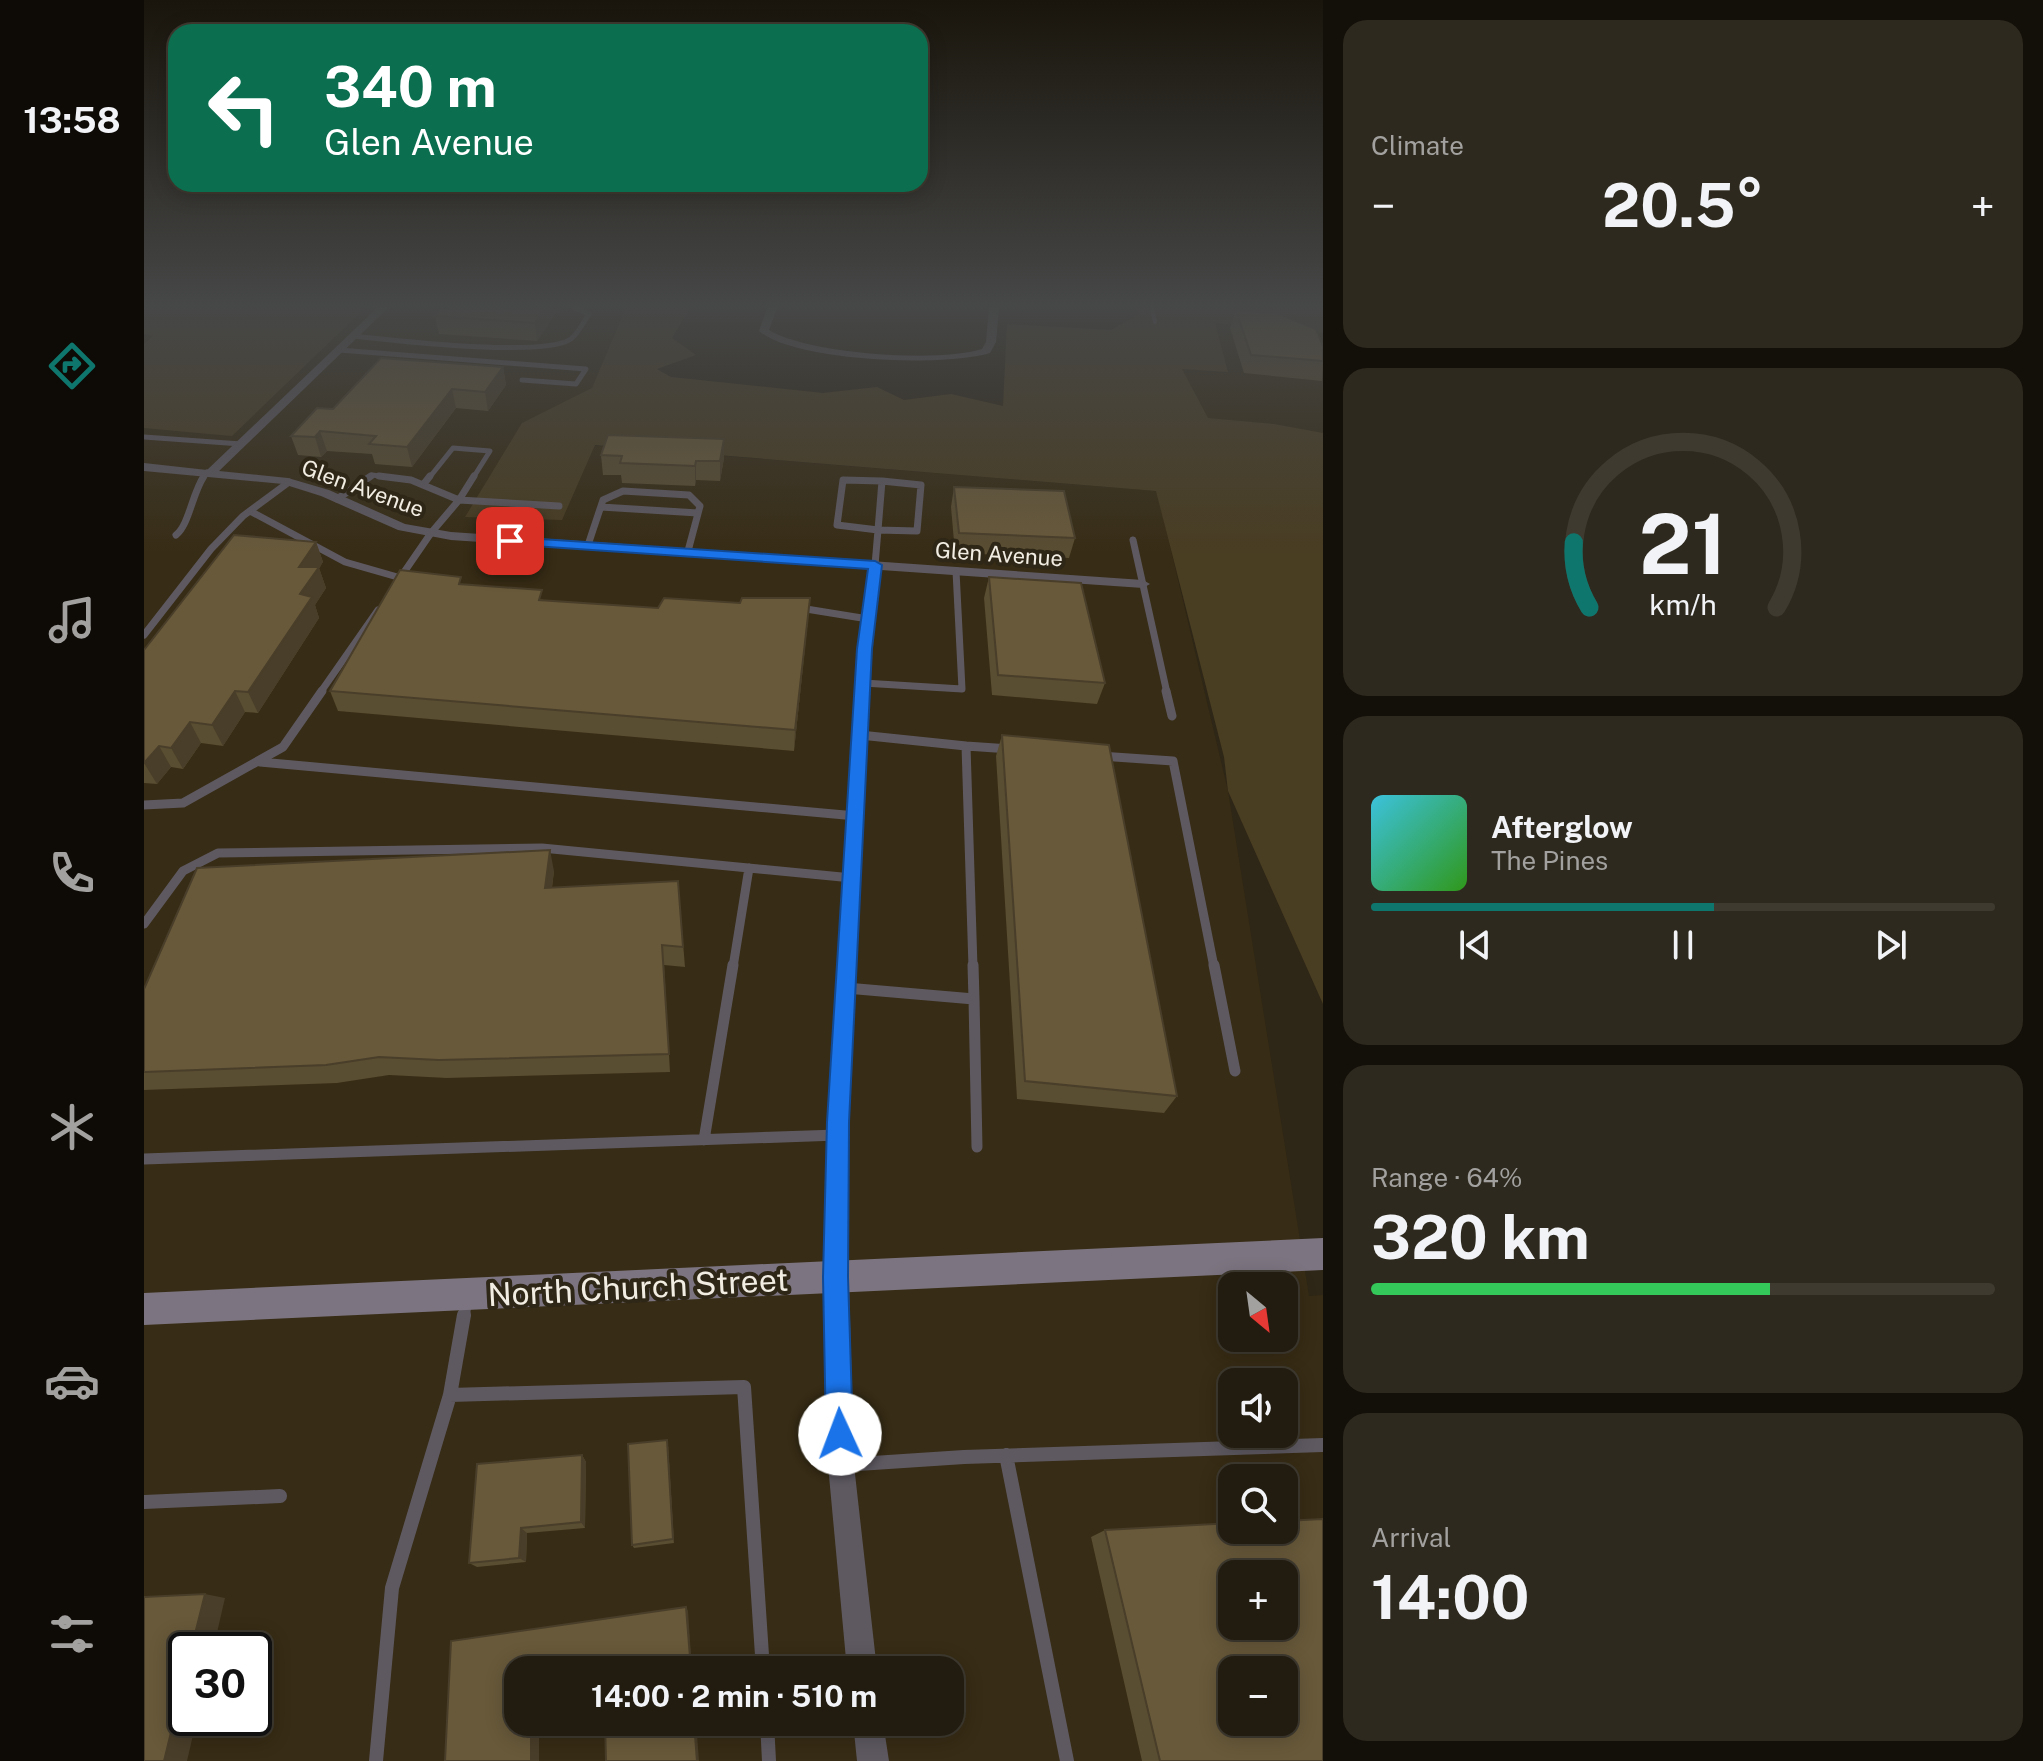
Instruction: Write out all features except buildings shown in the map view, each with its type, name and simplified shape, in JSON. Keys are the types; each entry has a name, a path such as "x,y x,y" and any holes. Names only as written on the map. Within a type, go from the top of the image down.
{"main road":[{"name":"North Church Street","path":"144,1309 1323,1254"}],"street":[{"path":"209,472 297,390"},
{"name":"Glen Avenue","path":"144,467 289,482 381,519 431,533 1143,584"},
{"path":"861,1656 841,1465 835,1277 838,1135 860,735 875,565"},
{"path":"870,1736 873,1761"}],"lane":[{"path":"144,437 241,444"},
{"path":"390,592 431,533 459,500 490,451 453,448 423,485"},
{"path":"176,535 184,529 194,491 209,472"},
{"path":"337,499 372,475 411,480 459,500 559,506"},
{"path":"843,480 882,481 921,485 918,530 879,530 837,525 843,480"},
{"path":"875,565 882,481"},
{"path":"144,635 211,549 250,511 289,482"},
{"path":"588,545 603,500 623,491 689,495 700,506 688,551"},
{"path":"601,507 698,513"},
{"path":"250,511 306,545 368,571 415,582"},
{"path":"1133,540 1172,716"},
{"path":"863,683 962,689 956,571"},
{"path":"144,805 183,803 283,747 381,605"},
{"path":"791,609 806,608 868,619"},
{"path":"860,735 1014,749"},
{"path":"966,746 977,1147"},
{"path":"1093,755 1173,761 1235,1071"},
{"path":"260,762 856,816"},
{"path":"144,924 180,872 197,858 218,853 542,848 852,878"},
{"path":"704,1140 749,868"},
{"path":"846,988 974,999"},
{"path":"144,1159 838,1135"},
{"path":"376,1761 392,1588 450,1395 468,1295"},
{"path":"450,1395 744,1387 762,1656"},
{"path":"841,1465 1006,1455 1323,1445"},
{"path":"1006,1455 1067,1761"},
{"path":"144,1502 280,1496"},
{"path":"768,1736 769,1761"}],"shaded area":[{"path":"144,390 591,390 564,443 1157,491 1228,791 1309,1296 1323,1295 1323,1761 144,1761"},
{"path":"144,390 280,390 232,436 144,428"},
{"path":"588,390 796,390 823,393 884,390 904,400 951,394 1003,406 1004,390 1193,390 1208,418 1274,424 1323,433 1323,1004 1228,791 1224,757 1156,491 595,445 562,520 465,517 522,423"},
{"path":"1188,390 1323,390 1323,444 1200,432"}],"route":[{"path":"510,541 875,565 865,649 838,1122 835,1277 840,1434"}]}
